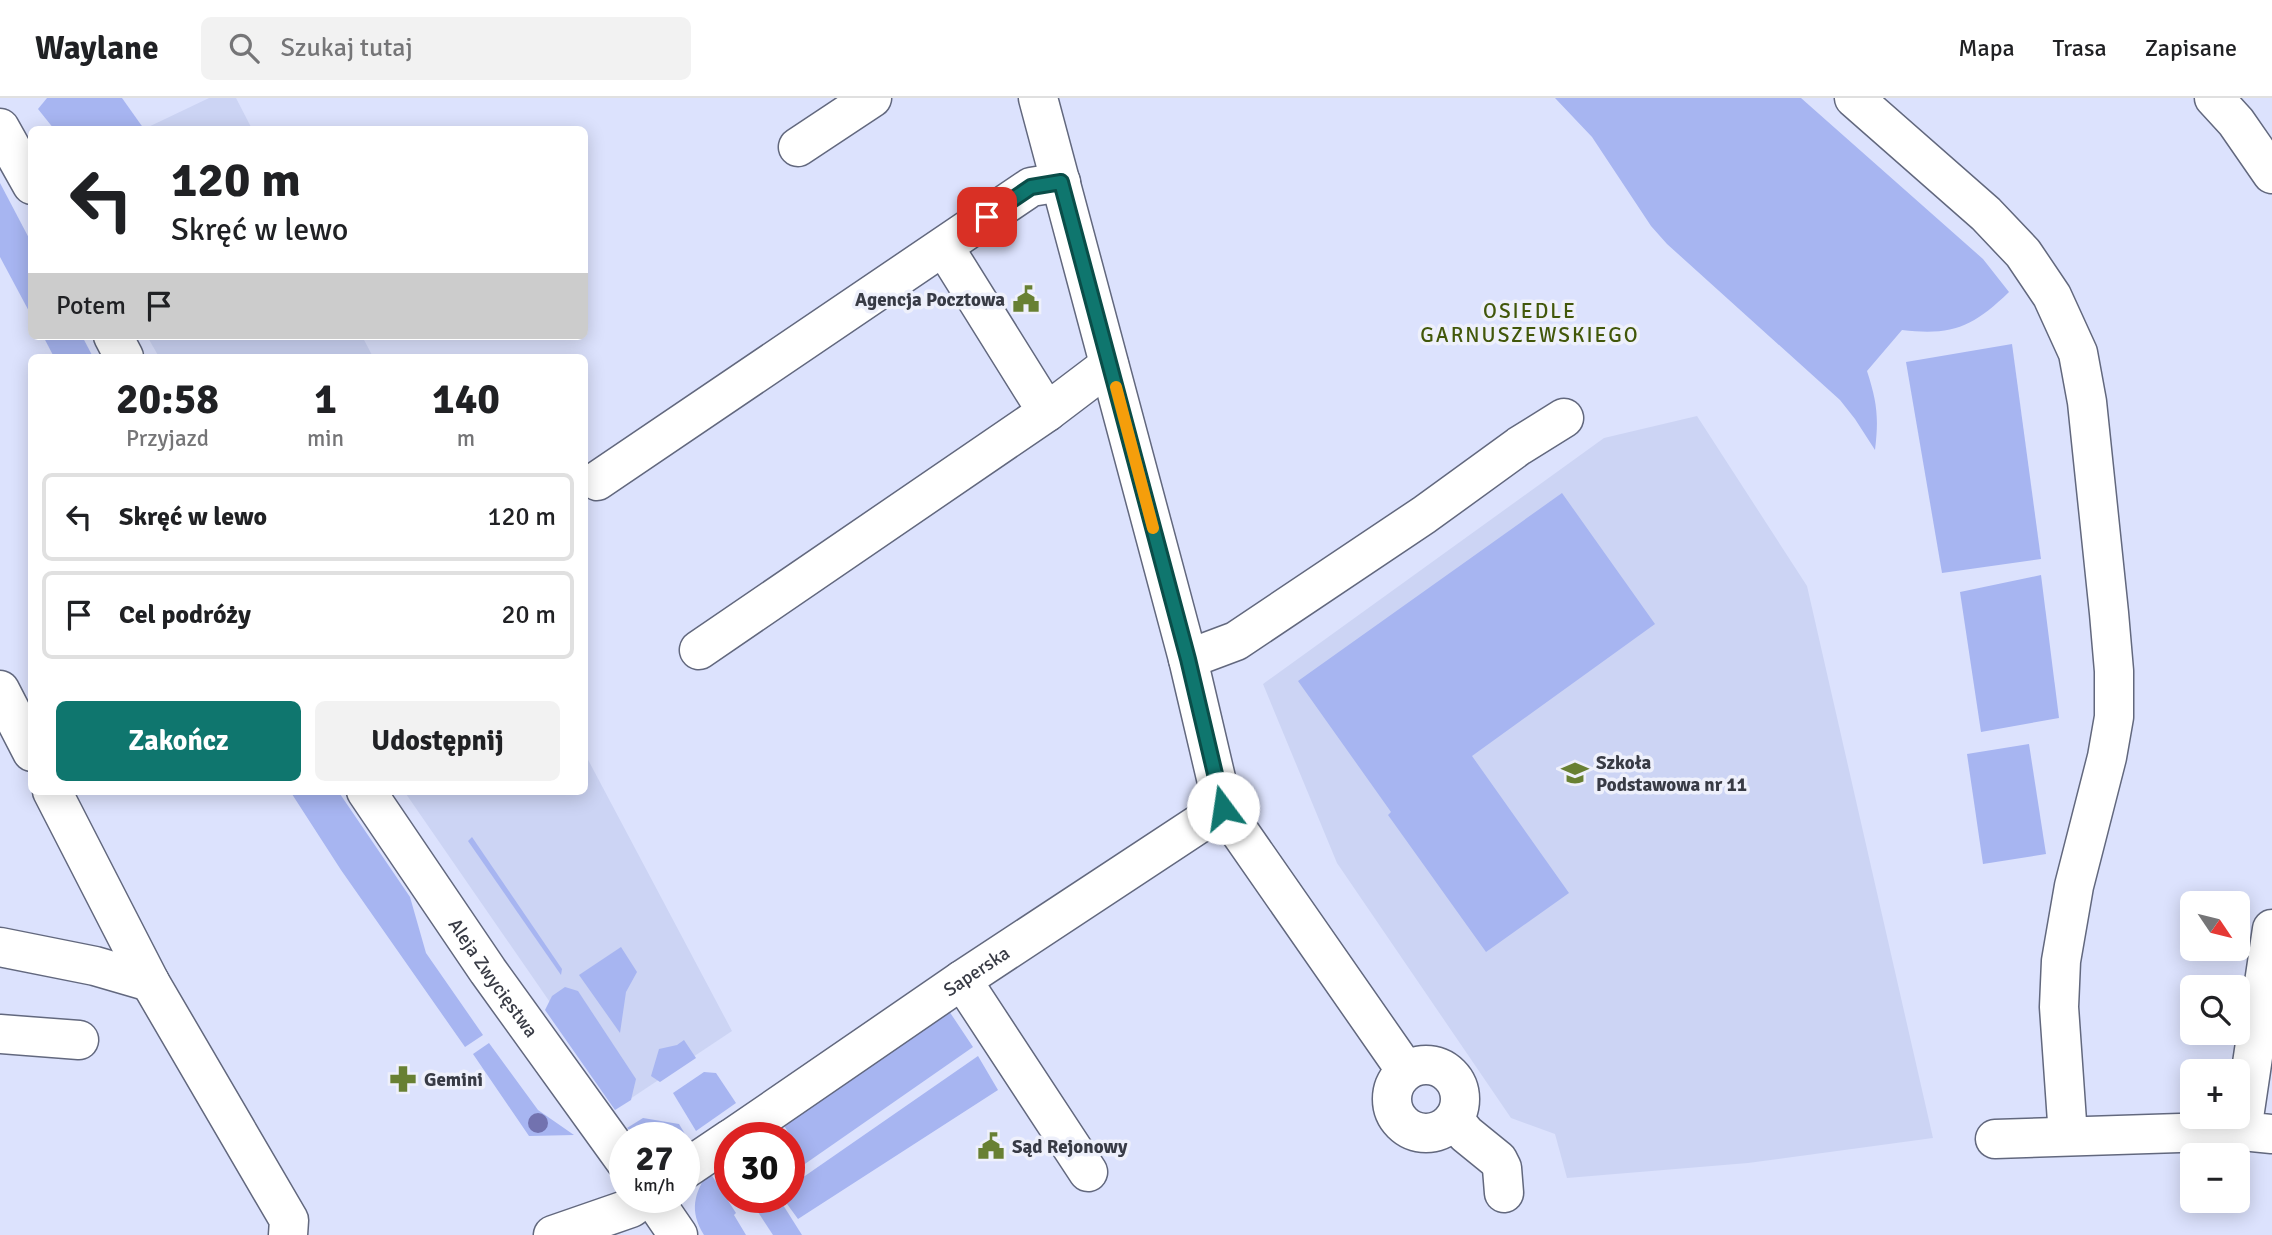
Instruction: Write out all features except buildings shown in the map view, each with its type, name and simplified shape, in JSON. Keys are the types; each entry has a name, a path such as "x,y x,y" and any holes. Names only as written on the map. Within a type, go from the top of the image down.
{"street":[{"path":"798,147 872,98"},
{"path":"1038,98 1188,659 1223,808 1406,1071 1420,1065 1434,1065 1446,1070 1456,1080 1460,1107 1454,1119 1466,1135 1498,1160 1502,1168 1504,1194"},
{"path":"1854,98 1986,214 2023,253 2052,296 2078,353 2087,402 2109,613 2114,705 2107,757 2074,886 2061,961 2059,1007 2068,1136"},
{"path":"2214,98 2236,122 2272,174"},
{"path":"0,128 28,177"},
{"path":"597,481 1031,187 1061,182"},
{"path":"944,247 1047,412"},
{"path":"699,650 1047,412 1110,365"},
{"path":"1188,659 1236,641 1424,515 1519,446 1564,418"},
{"path":"0,691 28,744"},
{"path":"54,795 150,982 289,1220 288,1235"},
{"name":"Aleja Zwycięstwa","path":"369,795 488,971 609,1139"},
{"name":"Saperska","path":"754,1122 961,980 1223,808"},
{"path":"1995,1139 2257,1132 2272,929"},
{"path":"0,947 95,965 150,982"},
{"path":"961,980 1088,1172"},
{"path":"0,1034 79,1040"},
{"path":"553,1235 617,1213"},
{"path":"661,1213 678,1235"}],"shaded area":[{"path":"47,98 122,98 142,126 52,126 38,109"},
{"path":"209,98 236,98 250,126 150,126"},
{"path":"1555,98 1801,98 1983,259 2009,292 1984,314 1961,326 1935,332 1902,330 1867,371 1876,410 1875,450 1840,400 1667,244 1651,226 1592,137"},
{"path":"0,183 28,236 28,309 0,257"},
{"path":"45,340 84,340 91,354 52,354"},
{"path":"149,340 364,340 371,354 157,354"},
{"path":"2012,344 2041,559 1942,573 1906,362"},
{"name":"Szkoła Podstawowa nr 11","path":"1697,416 1807,586 1933,1138 1748,1163 1567,1178 1555,1134 1511,1118 1337,863 1263,684 1604,438"},
{"path":"1562,493 1655,624 1472,756 1569,893 1486,952 1388,815 1391,812 1298,681"},
{"path":"2041,575 2059,718 1981,732 1960,592"},
{"path":"2029,744 2046,854 1983,864 1967,754"},
{"path":"588,760 732,1031 621,1105 407,795 588,795"},
{"path":"293,795 341,795 410,897 426,953 483,1035 465,1047 341,870"},
{"path":"472,837 562,969 561,975 468,841"},
{"path":"621,947 637,972 626,992 620,1033 579,975"},
{"path":"565,987 578,991 636,1079 631,1100 615,1110 545,1010 552,996"},
{"path":"947,1008 973,1047 805,1164 805,1122 782,1122 780,1119"},
{"path":"684,1040 696,1058 660,1082 651,1076 659,1049 677,1045"},
{"path":"489,1043 538,1110 574,1135 529,1136 473,1054"},
{"path":"978,1056 998,1090 798,1219 794,1213 805,1213 805,1176"},
{"path":"704,1072 716,1073 736,1103 700,1128 700,1122 691,1122 673,1093"},
{"path":"643,1118 667,1122 637,1122"},
{"path":"709,1171 714,1179 714,1213 736,1213 734,1215 746,1235 704,1235 695,1213 700,1213 700,1187"},
{"path":"759,1213 788,1213 802,1235 773,1235"}],"slow traffic":[{"path":"1116,387 1153,528"}],"place":[{"name":"Agencja Pocztowa","path":"1026,299"},
{"name":"Szkoła Podstawowa nr 11","path":"1575,773"},
{"name":"Gemini","path":"403,1079"},
{"name":"Sąd Rejonowy","path":"991,1146"}],"district":[{"name":"OSIEDLE GARNUSZEWSKIEGO","path":"1530,323"}],"route":[{"path":"987,217 1031,187 1061,182 1188,659 1223,808"}]}
